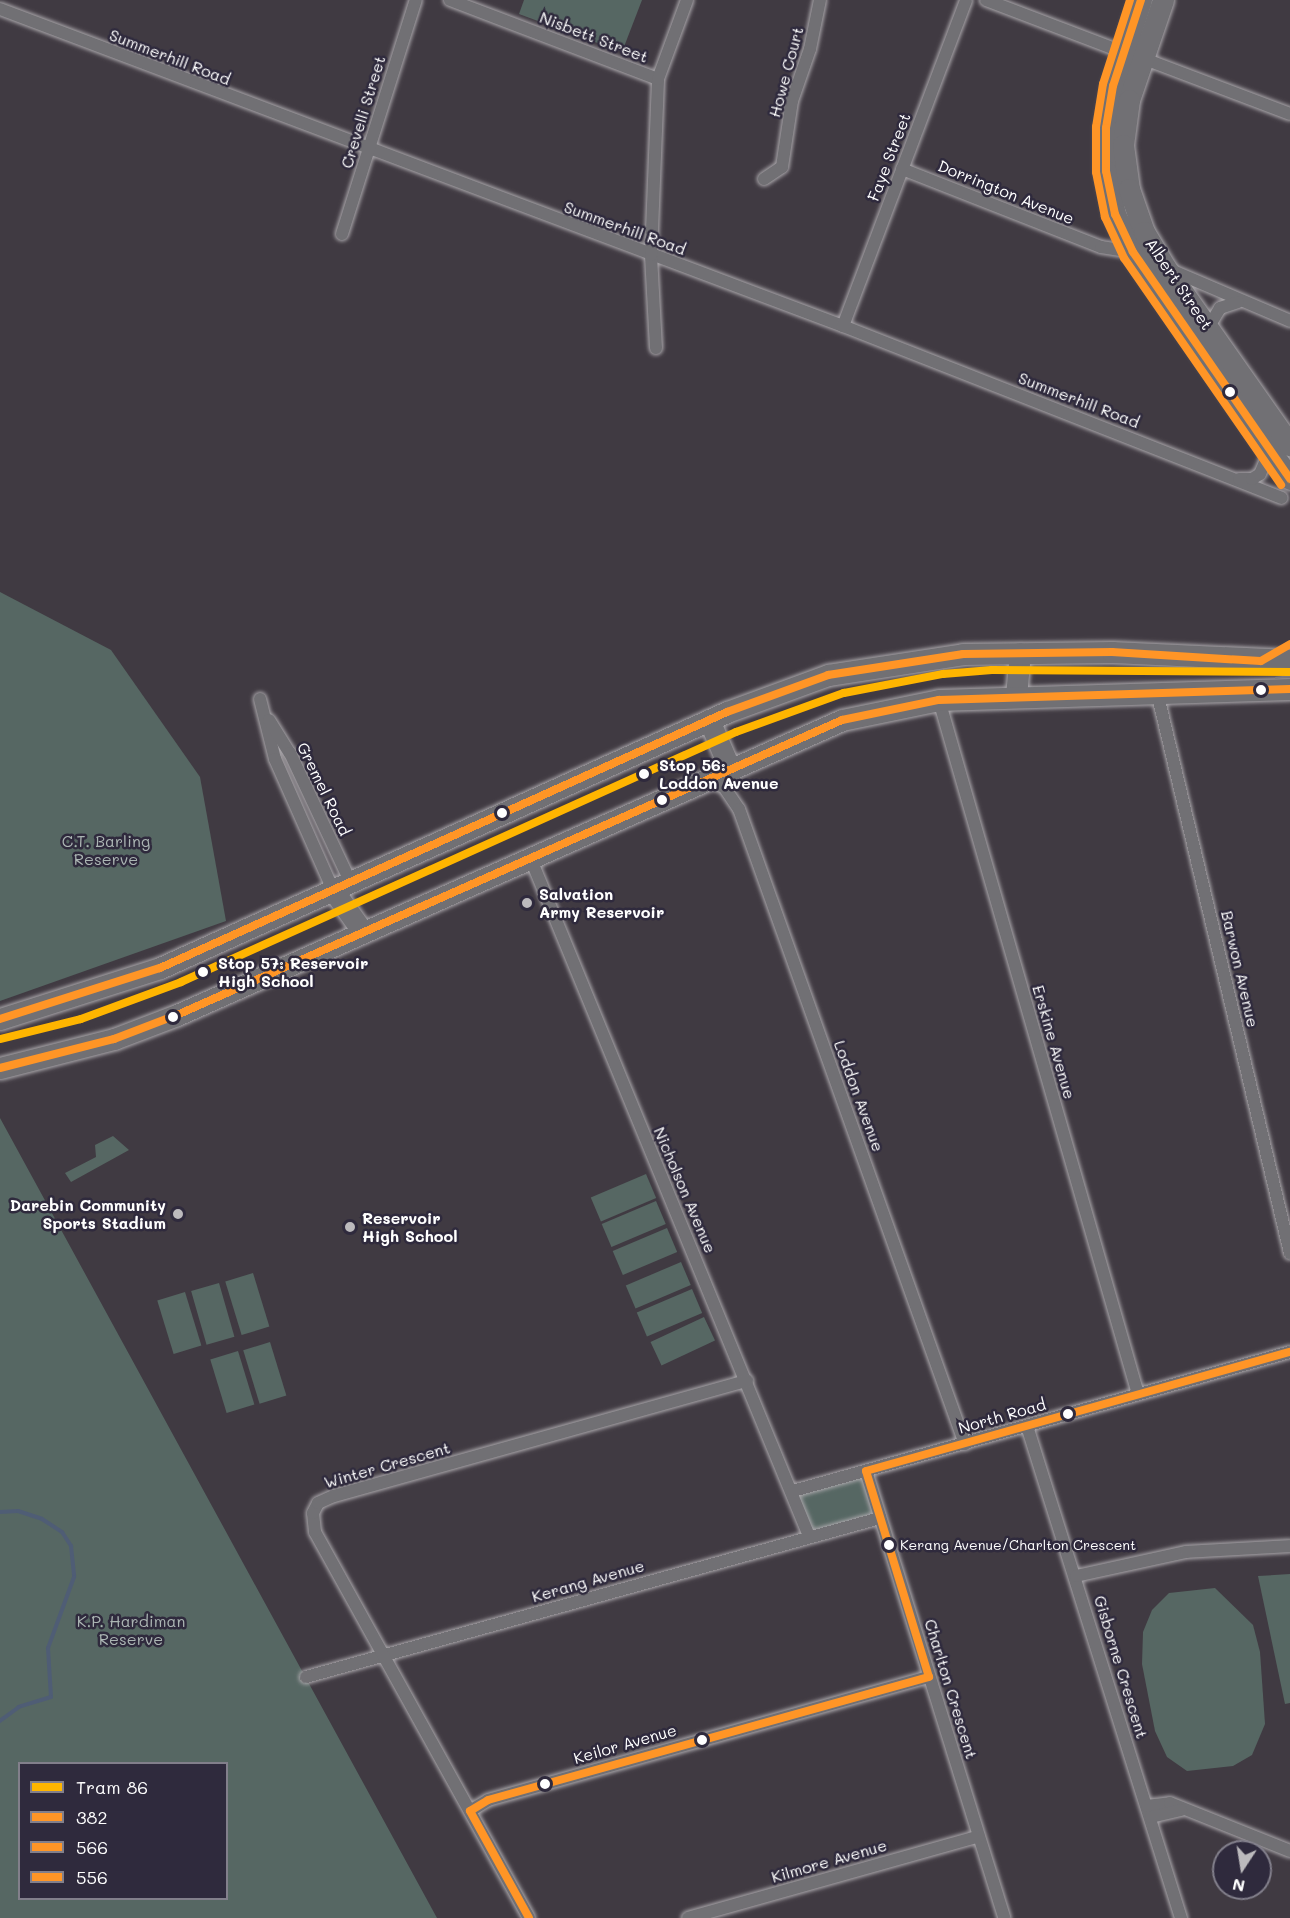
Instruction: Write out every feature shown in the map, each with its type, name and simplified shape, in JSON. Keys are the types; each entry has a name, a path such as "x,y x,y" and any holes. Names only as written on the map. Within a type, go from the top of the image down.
{"highway":[{"name":"Albert Street","path":"1141,0 1132,55 1124,145 1129,189 1144,232 1165,267 1208,328 1280,448 1286,488"},
{"name":"Albert Street","path":"1163,0 1132,55 1106,128 1107,171 1116,214 1133,252 1280,448"},
{"path":"1261,661 1290,644"},
{"path":"0,1018 104,989 160,968 710,720 828,675 919,658 1020,653 1112,652 1261,661 1290,660"},
{"path":"1016,696 1020,653"},
{"path":"0,1068 114,1039 177,1015 729,767 842,720 939,700 1290,689"},
{"path":"710,720 729,767"},
{"path":"342,886 362,931"}],"street":[{"name":"Crevelli Street","path":"342,234 416,0"},
{"name":"Nisbett Street","path":"450,0 658,79"},
{"path":"656,348 651,255 658,79 687,0"},
{"name":"Howe Court","path":"764,179 782,167 792,101 810,49 820,0"},
{"name":"Faye Street","path":"843,326 966,0"},
{"path":"986,0 1290,114"},
{"name":"Summerhill Road","path":"0,9 368,150 843,326 1238,479 1286,488"},
{"name":"Dorrington Avenue","path":"902,169 1101,248 1133,252"},
{"path":"1165,267 1238,302 1290,321"},
{"path":"1208,328 1220,308 1238,302"},
{"path":"1238,479 1252,479 1260,474 1280,448"},
{"name":"Barwon Avenue","path":"1157,692 1290,1253"},
{"name":"Erskine Avenue","path":"939,700 1138,1394"},
{"name":"Gremel Road","path":"262,706 290,753 342,886 275,759 262,706"},
{"name":"Loddon Avenue","path":"700,780 724,787 739,809 965,1444"},
{"name":"Nicholson Avenue","path":"530,857 793,1491 809,1536"},
{"name":"North Road","path":"793,1491 1290,1352"},
{"name":"Winter Crescent","path":"529,1918 315,1532 313,1513 324,1500 747,1381"},
{"name":"Gisborne Crescent","path":"1028,1426 1181,1918"},
{"name":"Charlton Crescent","path":"866,1471 1004,1918"},
{"name":"Kerang Avenue","path":"306,1677 880,1518"},
{"path":"1076,1576 1186,1552 1290,1546"},
{"name":"Keilor Avenue","path":"470,1811 488,1800 929,1677"},
{"path":"1149,1812 1162,1802 1290,1851"},
{"name":"Kilmore Avenue","path":"688,1918 979,1836"}],"green space":[{"path":"524,0 642,0 622,52 519,14"},
{"name":"C.T. Barling Reserve","path":"0,592 111,650 200,777 226,921 0,1001"},
{"name":"K.P. Hardiman Reserve","path":"0,1118 437,1918 0,1918"},
{"path":"113,1136 129,1150 71,1182 65,1173 96,1157 95,1145"},
{"path":"646,1174 656,1198 601,1221 591,1197"},
{"path":"656,1201 666,1224 611,1247 602,1224"},
{"path":"667,1228 677,1252 623,1275 613,1251"},
{"path":"681,1262 691,1285 636,1308 626,1285"},
{"path":"253,1273 269,1327 242,1335 225,1281"},
{"path":"219,1283 234,1337 207,1345 191,1291"},
{"path":"692,1289 702,1313 647,1336 637,1312"},
{"path":"185,1292 201,1346 174,1354 157,1300"},
{"path":"704,1317 715,1341 662,1365 651,1342"},
{"path":"270,1342 286,1396 260,1404 243,1350"},
{"path":"238,1351 254,1405 227,1413 210,1359"},
{"path":"866,1471 880,1518 808,1540 793,1493"},
{"path":"1290,1574 1290,1703 1285,1704 1258,1576"},
{"path":"1215,1588 1253,1625 1260,1652 1265,1724 1252,1755 1233,1766 1187,1771 1167,1757 1155,1731 1142,1664 1143,1632 1152,1610 1169,1593"}],"waterway":[{"path":"0,1512 18,1511 42,1519 62,1532 71,1546 74,1577 48,1648 51,1697 19,1707 0,1721"}],"tram line":[{"name":"86","path":"0,1039 81,1019 181,982 736,732 844,693 943,674 992,670 1290,672"},
{"path":"1276,678 1290,676"}],"transit line":[{"name":"556","path":"1130,0 1103,84 1096,127 1096,172 1105,217 1124,258 1281,485"},
{"name":"382","path":"1141,0 1113,86 1106,128 1106,171 1115,214 1133,252 1290,479"},
{"name":"382","path":"0,1019 160,968 727,712 828,675 963,654 1112,652 1261,661 1290,644"},
{"name":"382","path":"0,1068 114,1039 177,1015 842,720 939,700 1290,689"},
{"name":"566","path":"866,1471 1290,1352"},
{"name":"566","path":"866,1471 929,1677"},
{"name":"566","path":"470,1811 488,1800 929,1677"},
{"name":"566","path":"470,1811 529,1918"}],"place":[{"name":"Stop 56: Loddon Avenue","path":"644,774"},
{"name":"Salvation Army Reservoir","path":"527,903"},
{"name":"Stop 57: Reservoir High School","path":"203,972"},
{"name":"Darebin Community Sports Stadium","path":"178,1214"},
{"name":"Reservoir High School","path":"350,1227"},
{"name":"Kerang Avenue/Charlton Crescent","path":"889,1545"}]}
